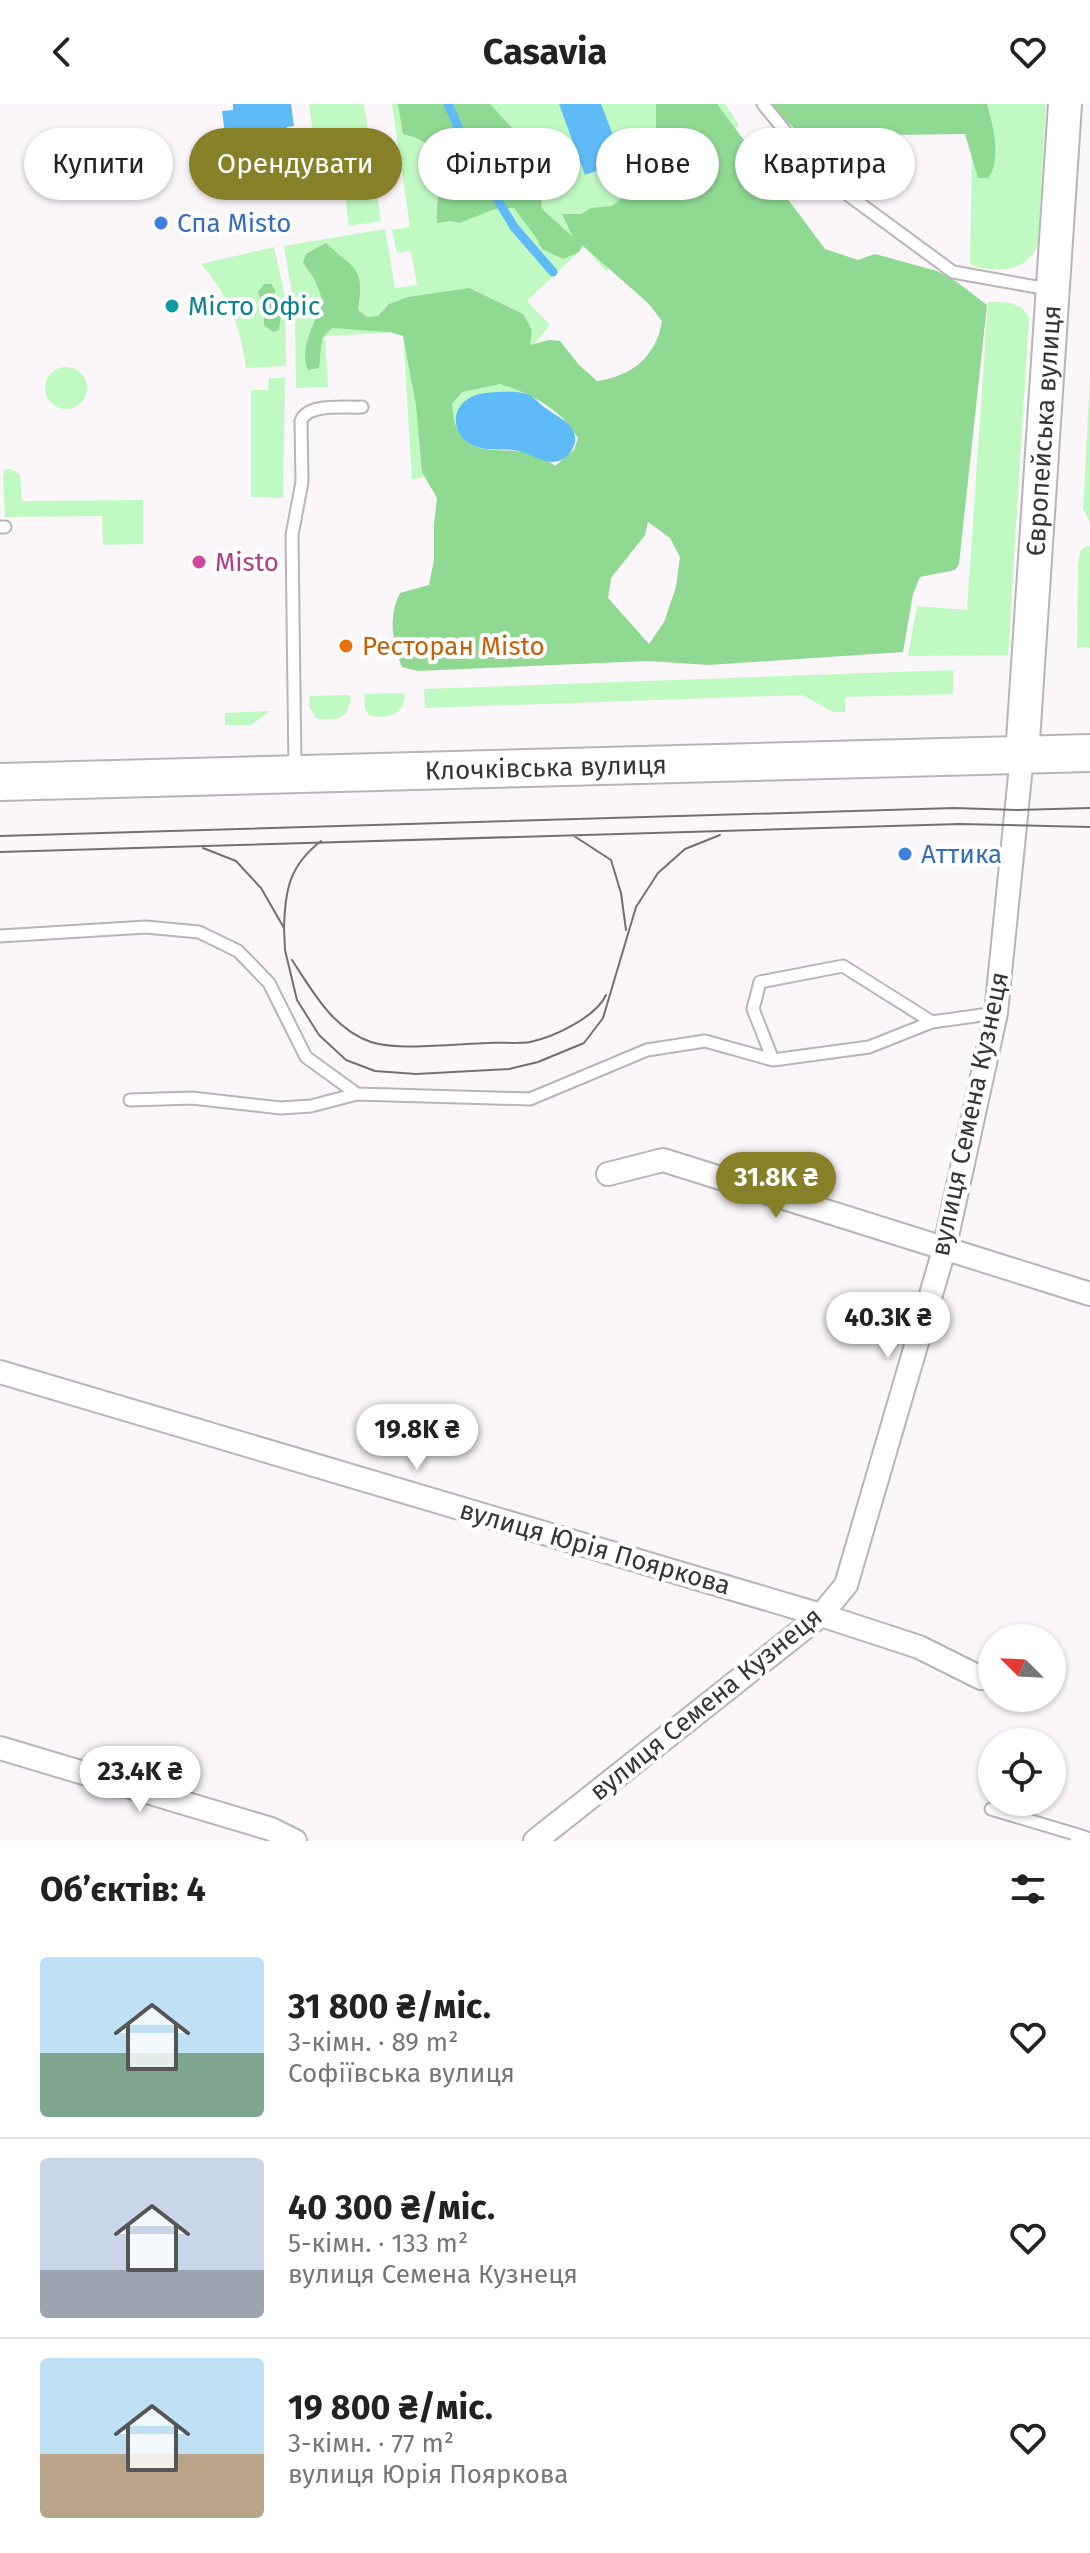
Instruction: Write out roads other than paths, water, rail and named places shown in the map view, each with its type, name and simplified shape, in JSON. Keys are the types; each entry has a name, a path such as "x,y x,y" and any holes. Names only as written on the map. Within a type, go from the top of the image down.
{"main road":[{"name":"Європейська вулиця","path":"1022,756 1065,104"},
{"name":"Клочківська вулиця","path":"0,782 1090,753"}],"street":[{"name":"вулиця Семена Кузнеця","path":"535,1841 821,1615 846,1585 944,1250 996,1013 1022,756"},
{"path":"608,1174 663,1160 1090,1294"},
{"name":"вулиця Юрія Пояркова","path":"0,1372 821,1615 919,1647 978,1676"},
{"path":"0,1748 271,1829 295,1841"}],"lane":[{"path":"763,104 821,175 953,272 1053,289"},
{"path":"295,774 292,535 302,482 301,421 310,410 362,407"},
{"path":"0,936 146,927 199,932 238,951 269,983 306,1057 357,1094"},
{"path":"773,1060 753,1009 760,982 843,966 932,1022"},
{"path":"130,1100 192,1098 281,1108 311,1106 357,1094 530,1099 647,1050 705,1041 773,1060 869,1047 932,1022 996,1013"},
{"path":"1013,1816 1081,1838"}],"water":[{"path":"233,104 291,104 294,126 224,128 222,111 233,110"},
{"path":"559,104 601,104 610,128 596,128 596,171 585,175 580,161 580,128 568,128"},
{"path":"497,392 527,394 569,425 575,442 568,455 564,459 548,462 518,451 482,448 464,440 457,429 458,409 471,397"}],"waterway":[{"path":"448,104 470,154 514,227 553,272"}],"tram line":[{"path":"0,836 954,808 1090,808"},
{"path":"0,852 960,824 1090,827"},
{"path":"203,848 236,861 261,888 284,928 285,950 297,1000 319,1035 346,1060 375,1071 416,1074 509,1069 538,1062 584,1043 603,1018 636,907 658,873 685,849 720,835"},
{"path":"574,836 611,860 621,893 626,930"},
{"path":"284,928 288,890 295,869 321,841"},
{"path":"292,960 335,1019 358,1036 383,1045 530,1042 573,1025 593,1011 606,995"}],"place":[{"name":"Спа Misto","path":"161,223"},
{"name":"Місто Офіс","path":"172,306"},
{"name":"Misto","path":"199,562"},
{"name":"Ресторан Misto","path":"346,646"},
{"name":"Аттика","path":"905,854"}]}
